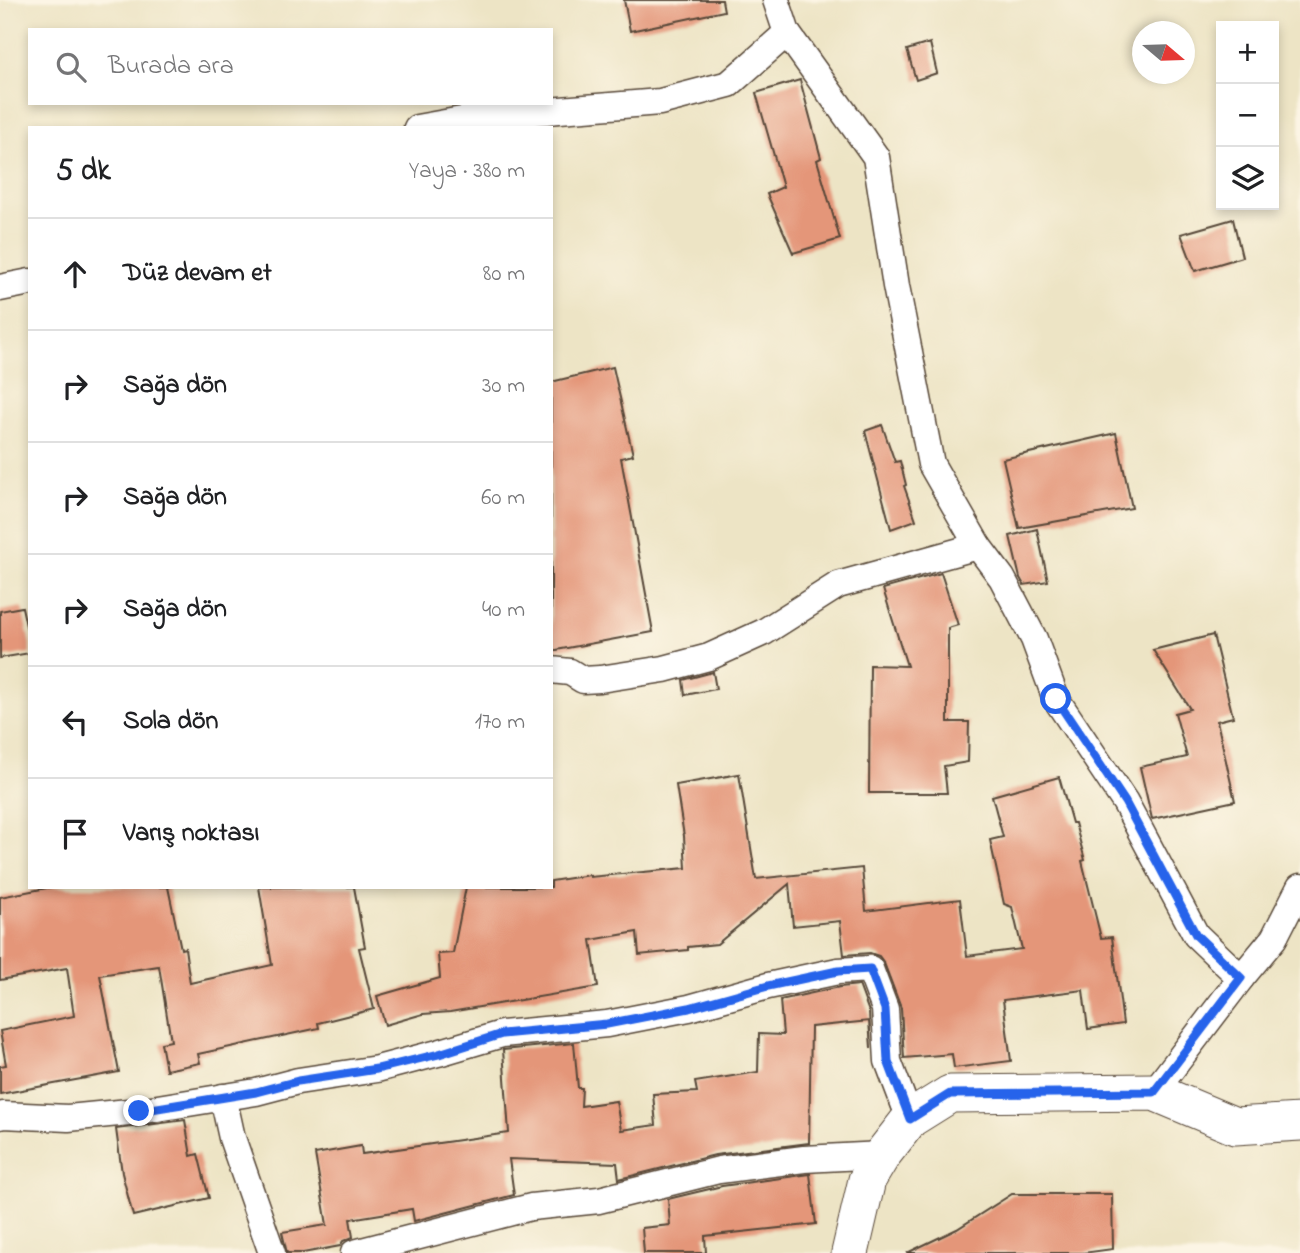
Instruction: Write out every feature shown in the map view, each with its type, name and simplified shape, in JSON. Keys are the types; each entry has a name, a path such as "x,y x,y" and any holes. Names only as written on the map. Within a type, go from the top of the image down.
{"main road":[{"path":"850,1253 867,1180 882,1155 910,1119 950,1094 1154,1092 1235,1126 1300,1122"}],"street":[{"path":"776,0 787,33 876,157 896,286 931,464 978,546 1003,578 1034,639 1056,699 1125,802 1196,935 1241,978"},
{"path":"428,126 484,116 660,102 729,84 787,33"},
{"path":"0,288 28,282"},
{"path":"553,670 570,672 583,680 600,679 664,669 709,657 764,632 838,585 978,546"},
{"path":"1154,1092 1274,939 1300,887"},
{"path":"0,1116 68,1118 139,1111 256,1092 298,1081 377,1069 439,1054 502,1034 607,1024 689,1008 768,986 838,971 870,969 885,1009 888,1061 910,1119"},
{"path":"223,1097 232,1138 272,1253"},
{"path":"354,1253 531,1207 599,1200 719,1170 804,1159 882,1155"}],"building":[{"path":"624,0 722,0 724,11 630,31"},
{"path":"930,43 937,73 916,80 907,50"},
{"path":"800,80 821,158 817,160 840,239 793,253 767,194 783,187 756,93"},
{"path":"1233,219 1242,257 1195,271 1181,234"},
{"path":"613,367 633,455 621,458 653,632 553,651 553,382"},
{"path":"882,425 895,462 900,461 906,485 904,486 916,520 891,529 865,431"},
{"path":"1116,433 1132,508 1019,528 1003,459"},
{"path":"1037,529 1048,581 1024,585 1010,536"},
{"path":"941,573 958,625 948,628 948,722 969,722 968,762 944,766 947,793 869,793 870,665 907,666 883,589"},
{"path":"22,607 28,635 28,653 0,658 0,611"},
{"path":"1213,635 1233,717 1217,721 1235,801 1152,819 1140,767 1187,757 1175,713 1190,709 1153,650"},
{"path":"713,672 716,689 685,695 683,680"},
{"path":"739,774 756,879 862,868 866,911 960,899 967,956 1022,949 1012,907 1004,904 990,840 1003,837 992,796 1059,777 1085,860 1082,861 1101,938 1112,937 1123,1024 1088,1029 1083,990 1003,1000 1011,1061 954,1068 952,1054 904,1058 901,1008 884,963 879,956 870,953 844,955 840,921 793,926 789,884 717,944 639,955 637,932 591,940 598,987 450,1012 423,1014 385,1025 377,996 440,978 438,954 453,953 466,889 553,889 553,881 590,875 686,868 676,785"},
{"path":"42,889 168,889 181,949 185,948 190,983 272,965 259,889 354,889 365,947 359,948 374,1009 318,1023 319,1028 198,1054 200,1063 166,1070 161,1043 171,1041 159,966 100,975 119,1072 0,1094 0,1066 6,1065 0,1031 74,1016 67,968 0,980 0,897"},
{"path":"859,985 869,1012 871,1048 869,1021 811,1027 809,1143 715,1155 619,1179 617,1163 509,1159 514,1195 414,1221 412,1209 350,1219 353,1237 343,1241 340,1246 287,1253 282,1232 327,1225 315,1154 361,1146 362,1154 509,1133 503,1050 574,1043 578,1088 582,1088 581,1106 616,1101 621,1130 656,1125 653,1094 697,1092 695,1082 758,1072 759,1034 783,1035 780,1000"},
{"path":"185,1120 191,1156 198,1154 209,1198 133,1216 122,1173 116,1129"},
{"path":"810,1174 816,1224 705,1236 706,1253 644,1253 642,1228 670,1225 668,1199 722,1186"},
{"path":"1012,1194 1112,1194 1113,1249 1083,1253 907,1253 957,1229"}],"route":[{"path":"139,1111 377,1069 439,1054 502,1034 607,1024 689,1008 768,986 838,971 870,969 885,1009 888,1061 910,1119 950,1094 1154,1092 1241,978 1196,935 1125,802 1056,699"}]}
